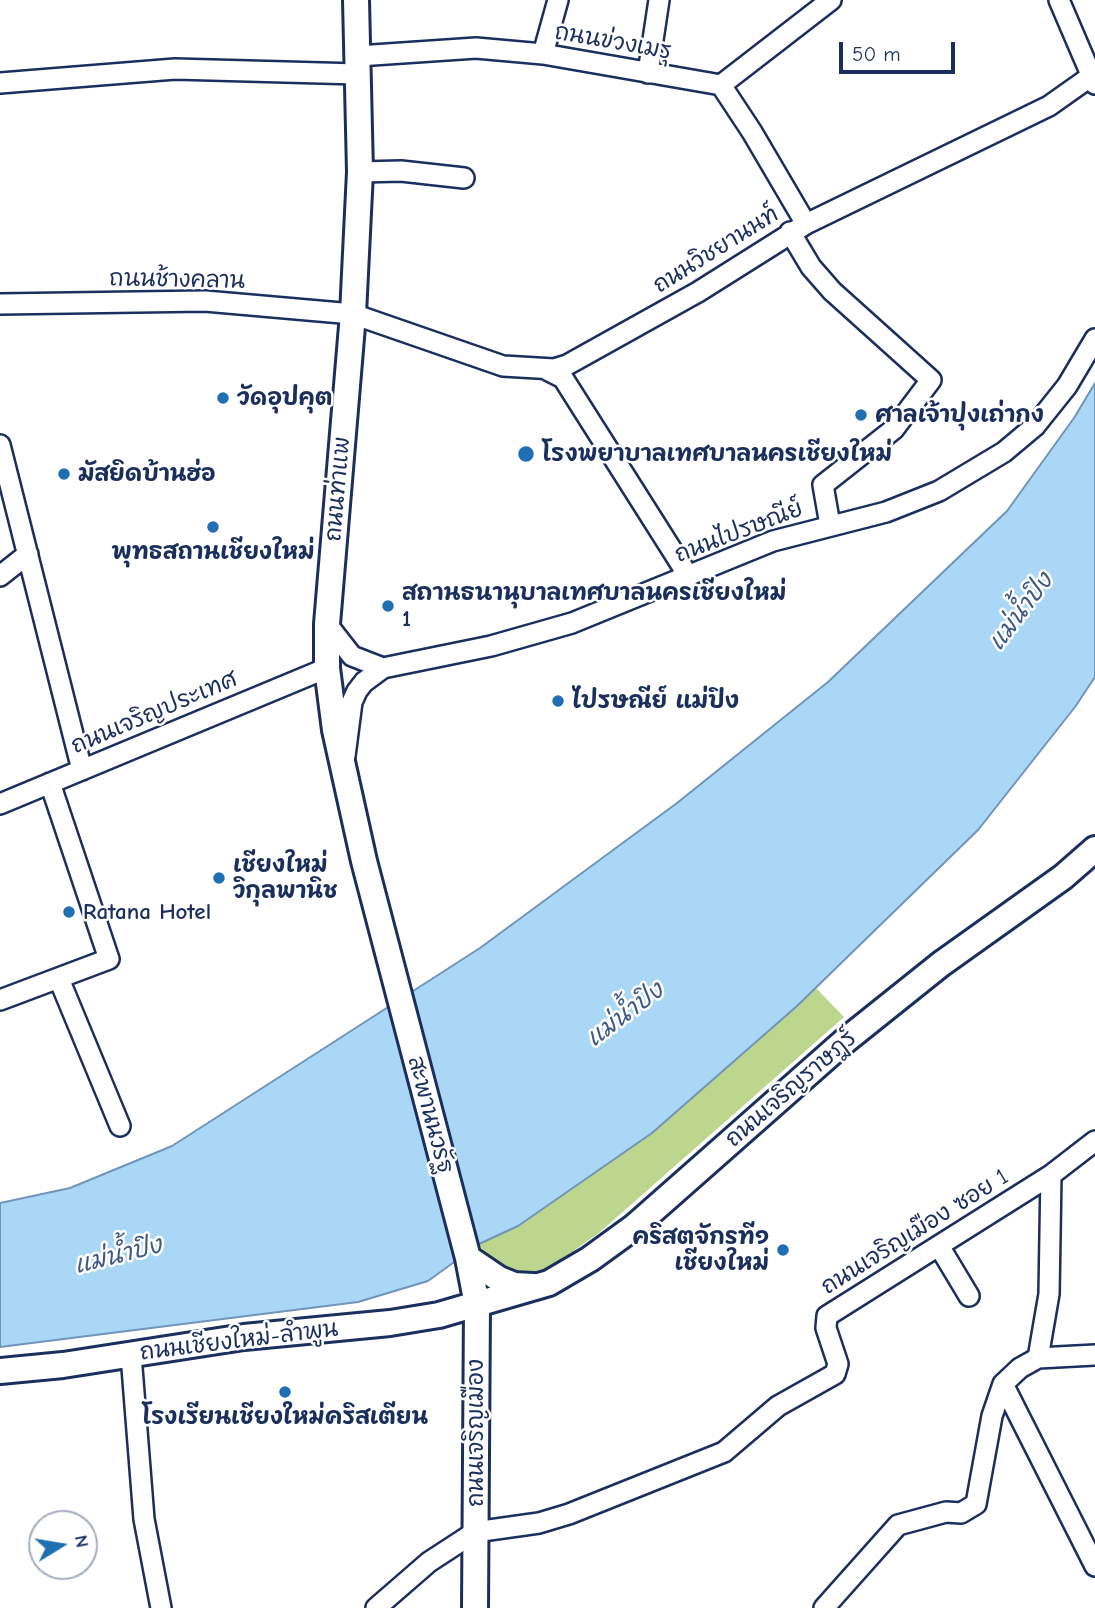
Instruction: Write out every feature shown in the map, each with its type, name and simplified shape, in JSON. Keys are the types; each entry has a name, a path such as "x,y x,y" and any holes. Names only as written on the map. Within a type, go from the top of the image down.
{"main road":[{"name":"ถนนท่าแพ","path":"356,0 360,172 353,314 327,624 327,668 335,730 364,861 393,972"},
{"name":"ถนนเจริญราษฎร์","path":"477,1305 549,1283 590,1259 634,1227 846,1040 941,964 1063,877 1095,849"},
{"name":"สะพานนวรัฐ","path":"393,972 467,1258"},
{"path":"467,1258 514,1285 549,1283"},
{"name":"ถนนเจริญเมือง","path":"467,1258 477,1305 475,1608"},
{"name":"ถนนเชียงใหม่-ลำพูน","path":"0,1371 131,1355 244,1337 390,1323 477,1305"}],"street":[{"path":"543,54 558,0"},
{"path":"648,73 659,0"},
{"path":"830,525 823,485 894,429 931,380 832,291 811,267 798,228 752,132 720,85 831,0"},
{"path":"1059,0 1093,80"},
{"name":"ถนนข่วงเมรุ","path":"0,83 175,69 358,65 476,48 543,54 720,85"},
{"name":"ถนนวิชยานนท์","path":"559,371 698,292 798,228 1049,106 1093,80"},
{"path":"360,172 401,171 464,178"},
{"name":"ถนนช้างคลาน","path":"0,304 205,301 353,314"},
{"path":"353,314 503,366 559,371 689,577"},
{"name":"ถนนไปรษณีย์","path":"344,761 352,702 364,682 383,668 535,635 610,610 773,541 914,502 970,474 1004,452 1035,426 1067,386 1095,339"},
{"path":"0,445 82,770"},
{"path":"0,576 28,554"},
{"path":"327,624 352,656 383,668"},
{"name":"ถนนเจริญประเทศ","path":"0,804 327,668"},
{"path":"0,1000 109,959 50,783"},
{"path":"59,979 120,1126"},
{"name":"ถนนเจริญเมือง ซอย 1","path":"475,1532 539,1523 569,1514 724,1452 778,1406 835,1374 838,1364 826,1328 827,1316 1051,1175 1095,1141"},
{"path":"1038,1358 1049,1294 1051,1175"},
{"path":"939,1246 969,1296"},
{"path":"131,1355 144,1519 161,1608"},
{"path":"824,1608 898,1525 946,1512 961,1513 976,1504 992,1416 1003,1384 1020,1368 1038,1358 1095,1355"},
{"path":"1003,1384 1095,1566"},
{"path":"376,1608 429,1562 475,1532"}],"green space":[{"path":"816,988 844,1017 600,1232 551,1267 503,1282 479,1244 518,1226 652,1133"}],"water":[{"name":"แม่น้ำปิง","path":"1095,383 1095,677 1075,707 978,830 797,1006 652,1133 518,1226 479,1244 428,1281 358,1302 0,1347 0,1203 70,1188 172,1146 480,948 677,803 828,682 1007,511 1074,418"}],"place":[{"name":"วัดอุปคุต","path":"223,398"},
{"name":"ศาลเจ้าปุงเถ่ากง","path":"861,415"},
{"name":"โรงพยาบาลเทศบาลนครเชียงใหม่","path":"526,454"},
{"name":"มัสยิดบ้านฮ่อ","path":"64,474"},
{"name":"พุทธสถานเชียงใหม่","path":"213,527"},
{"name":"สถานธนานุบาลเทศบาลนครเชียงใหม่ 1","path":"388,606"},
{"name":"ไปรษณีย์ แม่ปิง","path":"558,701"},
{"name":"เชียงใหม่ วิกุลพานิช","path":"219,878"},
{"name":"Ratana Hotel","path":"69,912"},
{"name":"คริสตจักรที๑ เชียงใหม่","path":"783,1250"},
{"name":"โรงเรียนเชียงใหม่คริสเตียน","path":"285,1392"}]}
